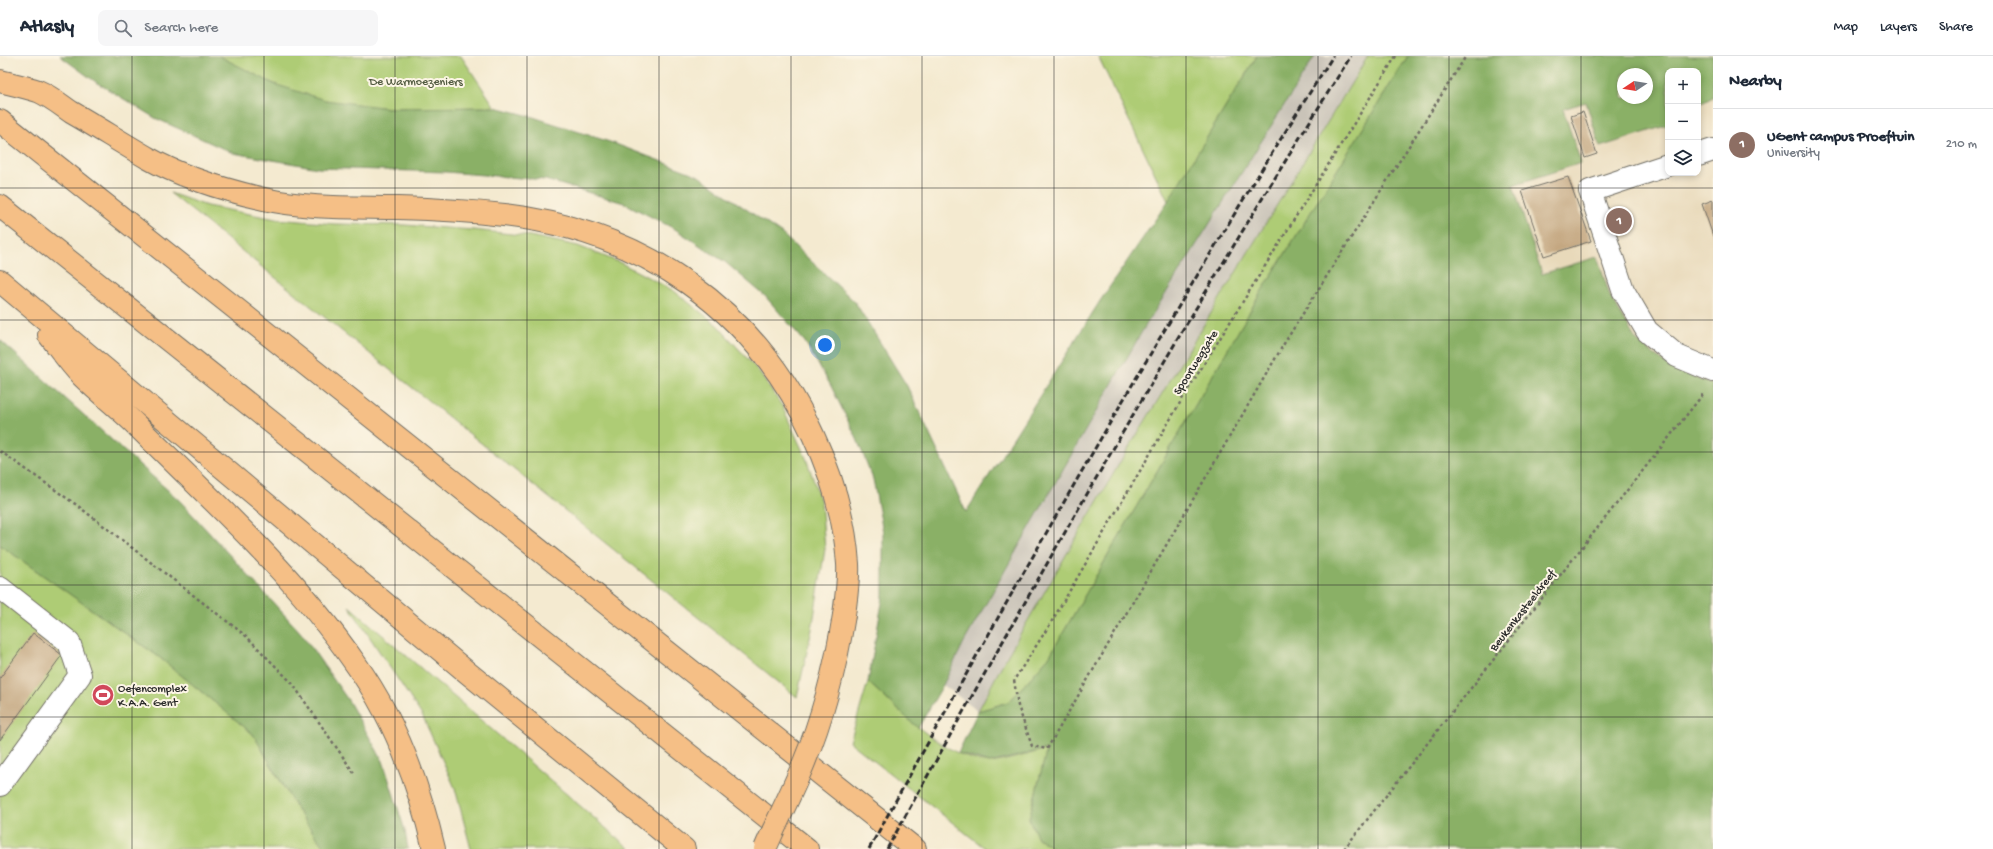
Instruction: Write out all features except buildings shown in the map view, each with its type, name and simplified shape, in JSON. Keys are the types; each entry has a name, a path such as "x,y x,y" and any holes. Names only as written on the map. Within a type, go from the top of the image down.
{"highway":[{"path":"0,81 40,92 151,160 200,181 266,199 327,207 402,208 504,215 558,224 594,234 634,250 674,273 708,297 740,326 771,361 800,407 826,463 845,534 848,567 844,615 838,657 819,721 803,765 765,849"},
{"path":"0,121 915,849"},
{"path":"0,206 807,849"},
{"path":"7,288 82,376 127,416 252,540 309,603 356,663 391,723 415,784 434,849"},
{"path":"7,288 468,673 684,849"}],"lane":[{"path":"1701,154 1713,150"},
{"path":"1665,166 1590,191 1623,290 1647,331 1678,356 1711,379"},
{"path":"0,588 69,642 80,675 0,785"}],"path":[{"name":"Spoorwegzate","path":"1396,56 1184,396 1049,626 1014,680 1018,706 1032,746 1047,749 1285,342 1466,56"},
{"name":"Beukenkasteeldreef","path":"1344,849 1711,379"},
{"path":"0,451 78,506 246,636 292,683 354,773"}],"shaded area":[{"path":"1315,56 1368,56 1122,459 1002,665 978,711 943,685 964,642 1144,328"},
{"path":"1713,97 1713,385 1671,368 1636,340 1610,296 1597,257 1542,274 1513,185 1581,163 1563,109 1586,102 1600,147 1665,126 1665,176 1701,176 1701,103"}],"green space":[{"path":"60,56 219,56 274,84 325,100 389,108 495,107 530,116 613,143 697,175 782,234 855,302 907,386 966,512 1100,301 1168,201 1257,56 1315,56 1144,328 964,642 943,685 918,728 868,682 883,597 883,532 873,479 857,439 831,386 805,342 765,296 725,262 675,229 624,203 546,180 446,172 318,168 233,153 155,118 96,82"},
{"name":"De Warmoezeniers","path":"219,56 461,56 495,107 431,108 346,104 311,97 284,88 244,70"},
{"path":"1098,56 1257,56 1168,201"},
{"path":"1368,56 1408,56 1260,294 1049,657 1009,702 978,711 1002,665 1122,459"},
{"path":"1408,56 1713,56 1713,97 1701,103 1701,68 1665,68 1665,126 1600,147 1586,102 1563,109 1581,163 1513,185 1542,274 1597,257 1610,296 1636,340 1671,368 1713,385 1713,849 1054,849 1038,838 1029,819 1047,749 989,763 958,753 978,711 1009,702 1049,657 1260,294"},
{"path":"170,193 207,206 276,219 335,224 404,225 473,230 530,236 578,246 621,263 674,291 717,325 756,368 782,406 806,458 821,502 825,549 812,629 797,697"},
{"path":"0,340 180,501 301,633 348,700 383,761 405,831 408,849 325,849 298,811 253,734 159,657 0,545"},
{"name":"Oefencomplex K.A.A. Gent","path":"0,545 159,657 253,734 298,811 325,849 0,849"},
{"path":"349,606 630,849 471,849 455,788 423,717"},
{"path":"868,682 923,731 954,751 971,758 992,763 1047,749 1029,819 1038,838 1054,849 986,849 850,742"}],"railway":[{"path":"869,849 981,648 1095,449 1212,251 1333,56"},
{"path":"887,849 999,648 1113,449 1230,251 1351,56"}],"place":[{"name":"UGent campus Proeftuin","path":"1619,221"},
{"name":"Oefencomplex K.A.A. Gent","path":"103,695"}]}
